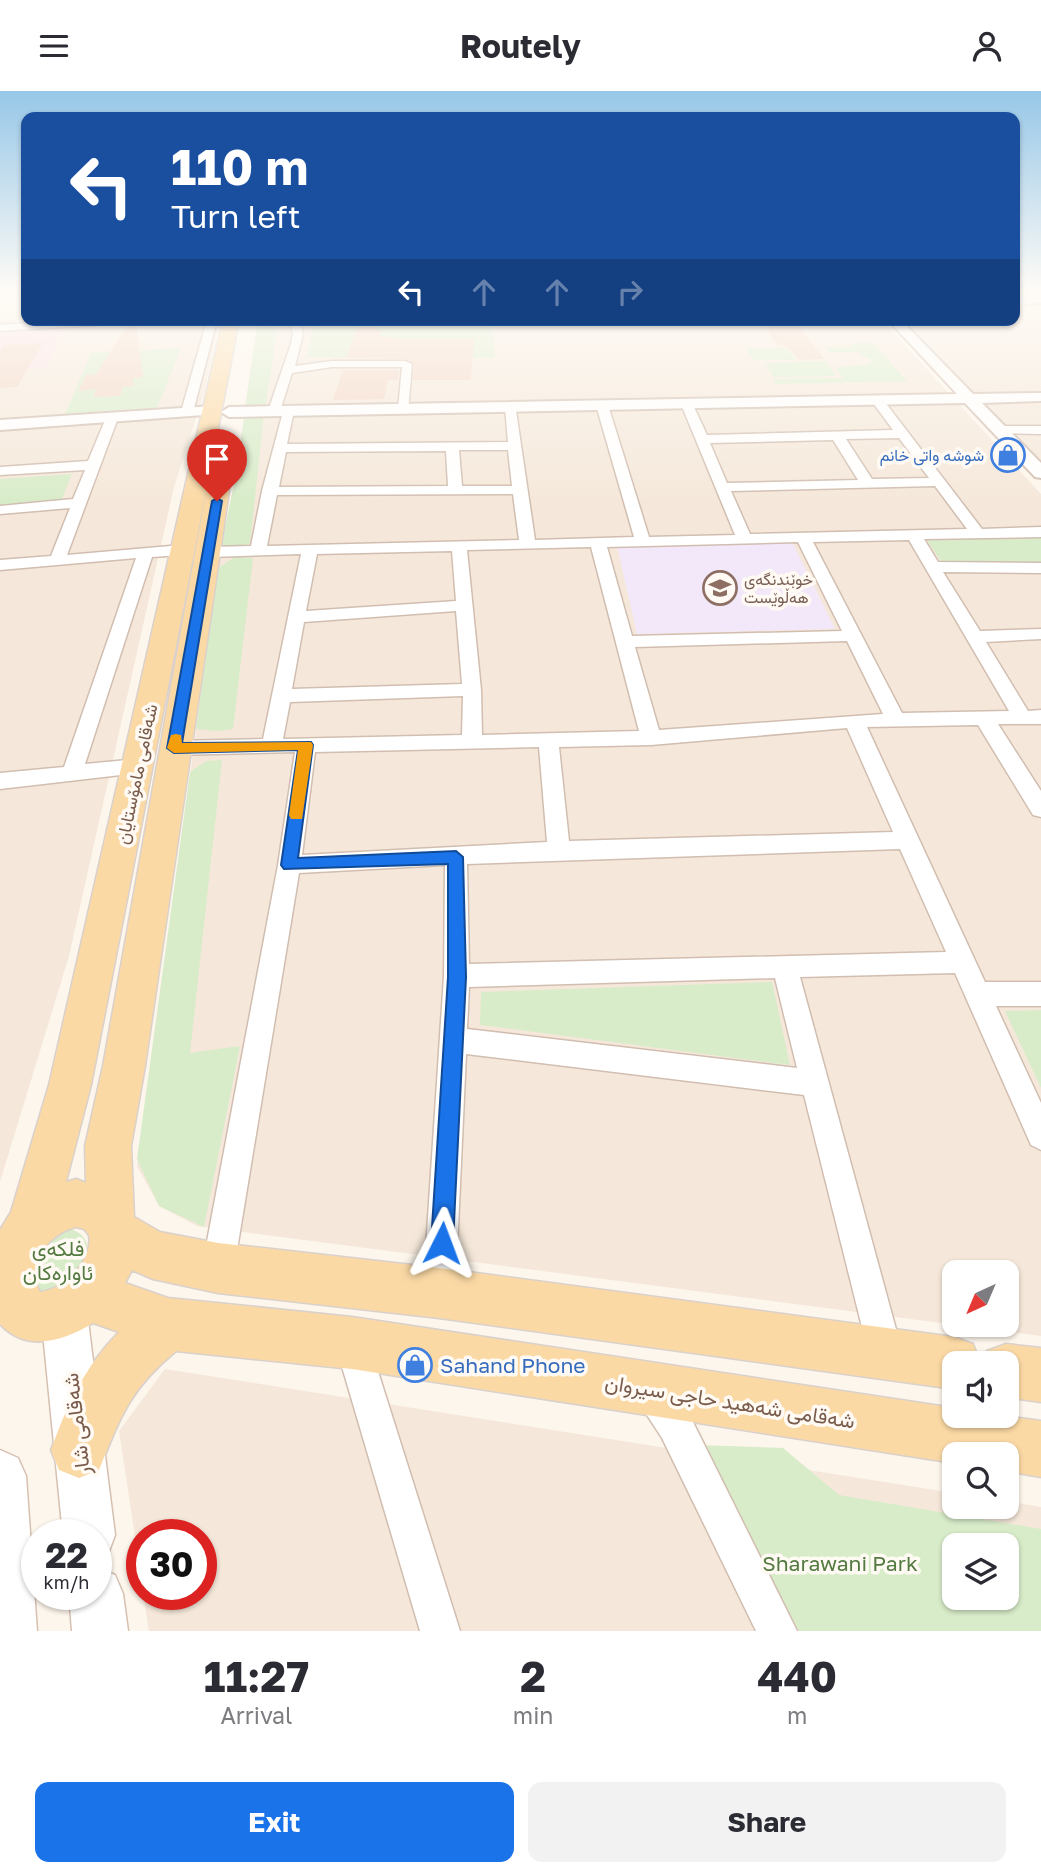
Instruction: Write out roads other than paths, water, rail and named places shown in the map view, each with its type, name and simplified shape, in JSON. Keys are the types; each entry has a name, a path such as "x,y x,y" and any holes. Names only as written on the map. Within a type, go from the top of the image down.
{"main road":[{"name":"شەقامی مامۆستایان","path":"112,1226 108,1146 124,1066 174,748 209,412 228,362"},
{"name":"شەقامی مامۆستایان","path":"9,1264 70,1085 138,766 196,551"},
{"path":"112,1226 110,1264 102,1281 76,1304 36,1318 23,1314 9,1264 60,1206 76,1203 101,1210 112,1226 153,1255 218,1268 439,1293 942,1362"},
{"name":"شەقامی شەهید حاجی سیروان","path":"76,1304 168,1324 352,1343 1041,1449"},
{"name":"شەقامی شار","path":"76,1304 79,1450 87,1519"},
{"path":"79,1450 89,1418 117,1370 139,1347 168,1324"},
{"path":"1019,1371 1041,1374"},
{"path":"0,1476 9,1631"},
{"path":"98,1610 100,1631"}],"street":[{"path":"209,412 211,362"},
{"path":"258,550 269,491 282,448 281,411 289,362"},
{"path":"934,362 1041,472"},
{"path":"287,370 332,363 404,364 408,366 404,409"},
{"path":"0,425 209,412 1041,397"},
{"path":"877,400 978,534"},
{"path":"687,404 744,538"},
{"path":"602,405 643,542"},
{"path":"511,407 519,490 528,545"},
{"path":"57,560 112,418"},
{"path":"999,430 1041,430"},
{"path":"703,439 901,434"},
{"path":"836,436 868,484"},
{"path":"452,446 455,491"},
{"path":"282,448 514,446"},
{"path":"0,471 93,465"},
{"path":"723,487 938,482"},
{"path":"269,491 519,490"},
{"path":"0,510 79,503"},
{"path":"2,569 57,560 196,551 1041,532"},
{"path":"914,535 975,637 1032,717"},
{"path":"804,538 896,720"},
{"path":"598,543 651,738"},
{"path":"459,546 472,690 472,741"},
{"path":"272,745 310,548"},
{"path":"72,773 146,553"},
{"path":"934,567 1041,568"},
{"path":"298,617 465,605"},
{"path":"975,637 1041,634"},
{"path":"625,642 852,636"},
{"path":"283,696 472,690"},
{"path":"174,748 651,738 854,721 1032,717"},
{"path":"984,718 1041,809"},
{"path":"854,721 977,995 1037,1118"},
{"path":"548,740 559,850"},
{"path":"218,1268 289,865 306,745"},
{"path":"0,781 138,766"},
{"path":"289,865 559,850 906,840"},
{"path":"439,1293 457,977 456,857"},
{"path":"457,977 963,963"},
{"path":"785,967 886,1355"},
{"path":"977,995 1041,994"},
{"path":"454,1040 815,1083"},
{"path":"352,1343 440,1631"},
{"path":"650,1388 675,1425 777,1631"}],"place":[{"name":"شوشه واتى خانم","path":"1008,455"},
{"name":"خوێندنگەی هەڵوێست","path":"720,588"},
{"name":"Sahand Phone","path":"415,1365"}],"park label":[{"name":"فلکەی ئاوارەکان","path":"58,1260"},
{"name":"Sharawani Park","path":"840,1563"}]}
